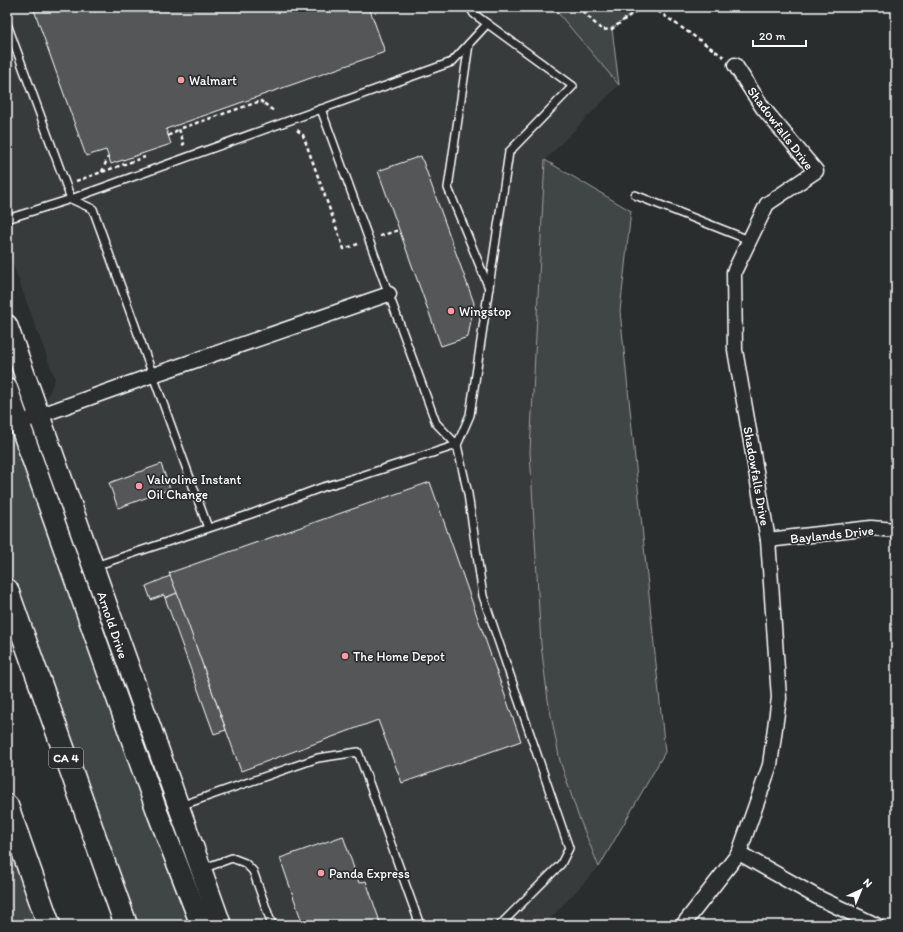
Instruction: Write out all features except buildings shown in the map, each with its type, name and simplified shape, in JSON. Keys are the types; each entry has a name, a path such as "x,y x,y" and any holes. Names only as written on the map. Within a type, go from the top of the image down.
{"highway":[{"name":"CA 4","path":"7,590 126,925"},
{"path":"7,806 49,925"}],"street":[{"name":"Shadowfalls Drive","path":"683,925 739,853 770,764 779,698 768,540 735,350 734,272 767,204 816,171 763,108 735,65"},
{"path":"19,423 153,375 389,294"},
{"name":"Arnold Drive","path":"7,325 221,925"},
{"name":"Arnold Drive","path":"7,388 158,814 201,925"},
{"name":"Baylands Drive","path":"768,540 871,528 896,530"},
{"path":"739,853 819,898 876,925"}],"lane":[{"path":"93,567 251,514 323,487 457,445 470,415 509,152 572,86 474,14 470,7"},
{"path":"7,24 71,199 93,209 208,528"},
{"path":"7,219 71,199 452,62 487,24"},
{"path":"469,43 448,188 489,288"},
{"path":"321,109 436,423 457,445 468,494 483,596 569,848 561,864 500,925"},
{"path":"635,195 749,240"},
{"path":"178,807 318,758 358,752 420,925"},
{"path":"202,869 232,858 245,863 253,871 272,925"}],"path":[{"path":"578,7 602,30 612,29 641,7"},
{"path":"652,7 735,65"},
{"path":"168,136 180,129 262,102 303,135 344,248 346,248"},
{"path":"177,147 184,144 180,129"},
{"path":"102,172 108,157"},
{"path":"74,181 147,157"}],"shaded area":[{"path":"7,7 553,7 619,85 545,160 530,452 541,645 548,700 560,761 578,815 599,867 544,925 221,925 39,416 55,379 7,249"},
{"path":"553,7 641,7 612,29 619,85"},
{"path":"545,160 631,211 620,311 665,752 599,867 578,815 560,761 548,700 541,645 530,452"},
{"path":"7,419 148,817 194,925 126,925 7,590"},
{"path":"7,806 49,925 7,925"}],"place":[{"name":"Walmart","path":"181,80"},
{"name":"Wingstop","path":"451,311"},
{"name":"Valvoline Instant Oil Change","path":"139,486"},
{"name":"The Home Depot","path":"345,656"},
{"name":"Panda Express","path":"321,873"}]}
